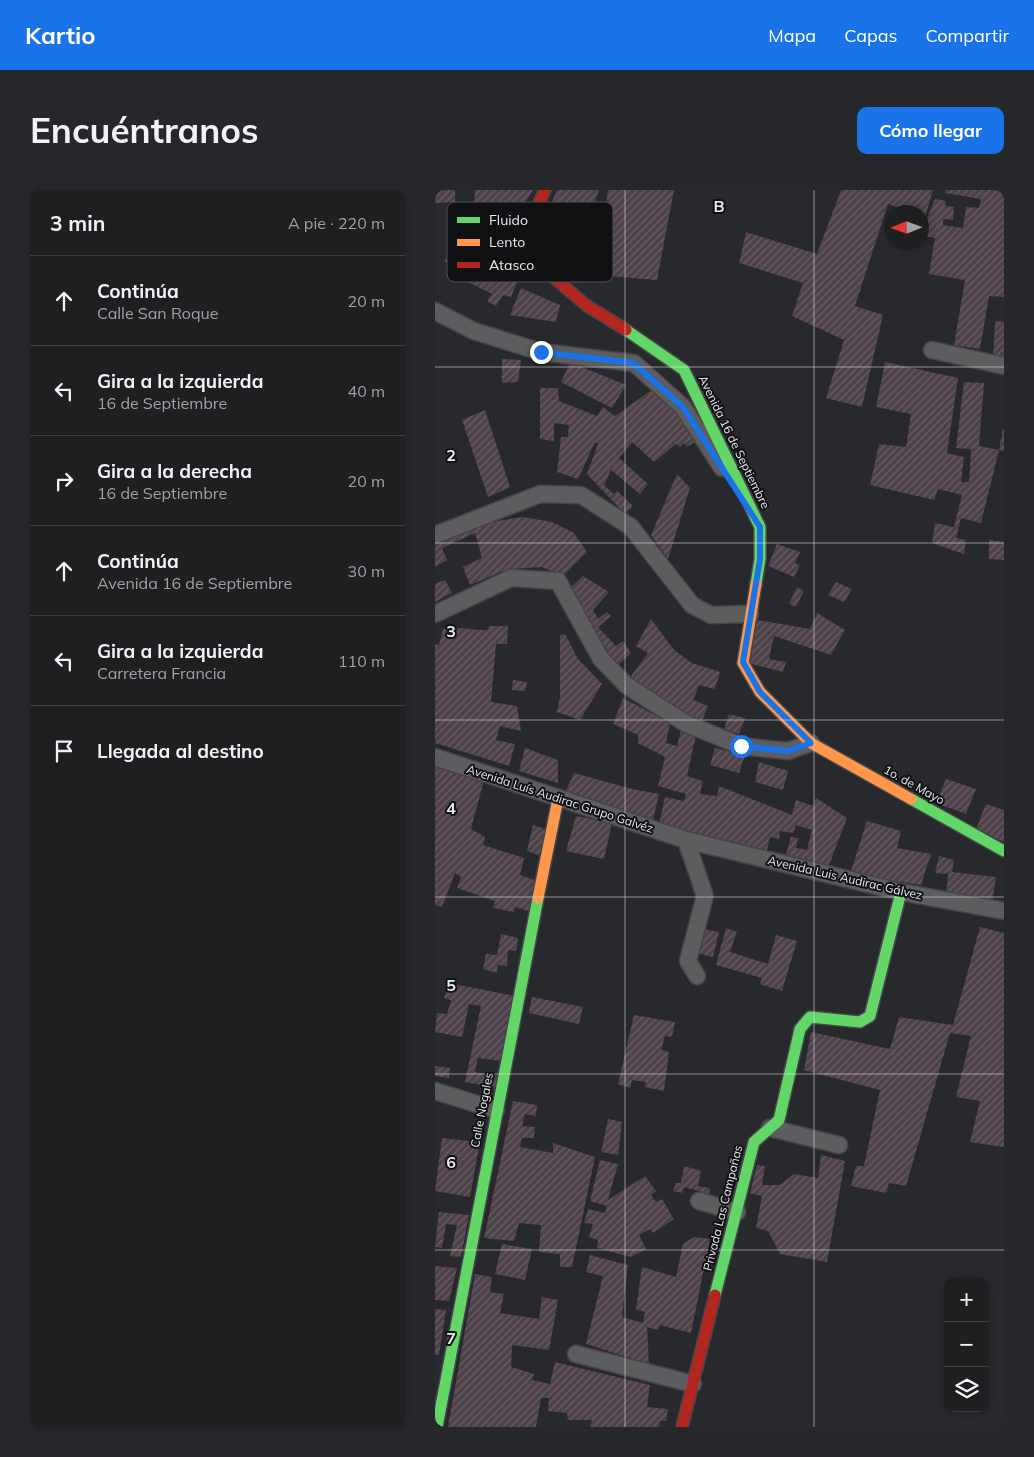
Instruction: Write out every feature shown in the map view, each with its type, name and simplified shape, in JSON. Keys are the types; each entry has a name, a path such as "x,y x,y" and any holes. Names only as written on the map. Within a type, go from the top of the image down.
{"street":[{"name":"Avenida 16 de Septiembre","path":"540,202 545,190"},
{"name":"Avenida 16 de Septiembre","path":"559,282 586,305 624,328 684,370 760,527 760,559 743,662 760,692 811,743"},
{"path":"435,311 474,331 541,352 633,363 683,407 760,527"},
{"path":"932,350 1004,366"},
{"path":"435,535 540,494 581,494 631,526 692,605 711,615 750,614"},
{"path":"435,614 511,578 558,581 601,659 626,685 685,723 741,746 788,751 811,743"},
{"name":"1o. de Mayo","path":"811,743 1004,851"},
{"name":"Avenida Luís Audirac Grupo Galvéz","path":"435,757 686,840"},
{"name":"Calle Nogales","path":"437,1426 496,1110 558,799"},
{"path":"686,840 705,896 688,962 697,976"},
{"name":"Avenida Luis Audirac Gálvez","path":"686,840 901,892 1004,911"},
{"name":"Privada Las Campañas","path":"683,1427 754,1142 779,1120 800,1030 810,1017 860,1022 870,1016 901,892"},
{"path":"435,1091 496,1110"},
{"path":"771,1128 839,1145"},
{"path":"699,1201 737,1212"},
{"path":"575,1354 693,1384"}],"building":[{"path":"435,190 455,190 455,202 435,203"},
{"path":"475,190 533,190 525,202 474,202"},
{"path":"557,190 599,190 595,202 552,202"},
{"path":"608,190 674,190 657,280 613,276 613,202 606,202"},
{"path":"841,190 933,190 929,205 884,205 884,216 855,306 883,315 862,407 826,398 844,340 792,316 803,283 739,263 746,232 817,254"},
{"path":"946,190 1004,190 1004,297 989,296 980,349 954,345 965,280 929,274 935,238 929,237 929,213 935,199 946,201 945,206 954,207 953,220 943,219 943,225 963,228 966,207 979,208 981,199 945,193"},
{"path":"468,282 517,282 511,297 503,295 496,306 487,301 492,294"},
{"path":"521,288 560,305 556,322 510,315"},
{"path":"995,321 1004,322 1004,363 993,360"},
{"path":"502,359 521,360 518,382 502,383"},
{"path":"570,362 626,385 612,408 561,382"},
{"path":"885,362 958,378 947,453 964,457 961,482 969,482 971,449 956,448 964,382 984,383 979,446 999,450 981,523 961,518 956,538 966,540 964,554 932,543 935,523 954,527 962,495 938,489 934,500 870,485 879,444 906,447 911,414 876,407"},
{"path":"540,388 558,388 559,401 597,416 603,407 615,416 653,389 671,401 696,441 687,447 684,443 680,447 676,444 654,462 632,442 619,458 648,484 640,494 611,470 604,485 614,494 617,491 633,506 625,514 587,474 598,444 595,442 578,479 557,472 561,437 568,437 569,425 554,423 554,441 540,439"},
{"path":"485,410 510,487 488,497 462,420"},
{"path":"1004,429 1004,451 999,450"},
{"path":"677,474 690,488 668,559 651,535"},
{"path":"523,517 552,522 574,533 587,552 563,576 542,567 523,568 503,571 470,585 463,567 482,558 475,533 442,548 447,560 435,567 435,538 472,525"},
{"path":"989,540 1004,542 1004,560 989,559"},
{"path":"777,544 800,552 795,563 800,565 794,577 768,566"},
{"path":"583,576 609,592 593,610 598,619 607,612 611,616 598,627 616,646 623,641 631,653 616,667 565,593"},
{"path":"445,580 452,593 435,602 435,584"},
{"path":"836,582 852,589 844,602 828,595"},
{"path":"797,587 804,591 796,607 789,604"},
{"path":"817,613 845,630 831,655 774,636 769,659 786,662 783,672 748,663 757,620 810,629"},
{"path":"651,619 674,650 692,663 720,672 715,689 699,685 693,700 708,706 702,721 683,713 642,688 631,676 648,653 636,646"},
{"path":"489,626 508,626 507,644 496,644 491,702 517,706 521,731 500,726 496,740 515,744 509,766 435,743 435,644 439,645 443,629 488,630"},
{"path":"565,634 578,659 602,684 580,720 557,712 560,697 560,635"},
{"path":"513,680 527,682 525,691 512,690"},
{"path":"623,698 670,723 666,743 677,746 682,727 697,730 687,776 703,781 700,794 717,796 719,786 792,815 796,800 813,806 816,798 847,818 827,870 784,861 791,837 798,838 796,848 807,850 812,830 796,825 793,833 780,831 779,839 770,837 765,858 659,825 665,797 684,801 686,794 658,786 665,757 638,743 638,735 613,724"},
{"path":"729,714 745,718 739,734 724,729"},
{"path":"525,748 558,760 558,783 519,771"},
{"path":"715,748 745,755 739,773 710,765"},
{"path":"759,762 788,771 783,790 755,782"},
{"path":"435,767 484,780 471,829 485,837 483,845 524,858 520,875 540,882 532,912 515,907 514,912 493,908 495,901 457,888 461,877 455,873 442,907 435,905"},
{"path":"574,773 632,789 659,794 652,823 565,793"},
{"path":"946,779 976,789 966,814 936,803"},
{"path":"986,804 1004,810 1004,842 976,829"},
{"path":"576,816 612,823 604,859 566,851"},
{"path":"867,821 901,831 897,848 931,854 921,885 850,874"},
{"path":"533,825 548,830 541,856 527,851"},
{"path":"939,856 954,860 952,872 996,877 992,902 946,895 948,874 935,873"},
{"path":"980,927 1004,933 1004,1147 970,1142 980,1101 956,1097 971,1036 950,1033 906,1186 889,1183 886,1193 851,1186 856,1166 864,1166 880,1090 804,1070 811,1032 890,1049 899,1017 953,1025"},
{"path":"726,928 737,932 730,952 768,964 776,935 797,941 782,991 760,984 762,978 716,965"},
{"path":"703,929 719,932 713,957 696,953"},
{"path":"501,934 518,938 516,951 508,950 507,966 498,965 497,973 483,969 486,954 497,955"},
{"path":"449,983 515,996 502,1061 478,1058 475,1072 500,1076 497,1088 465,1082 481,1006 469,1004 462,1037 435,1032 437,1013 447,1014 451,1000 444,998"},
{"path":"532,997 583,1007 579,1024 529,1013"},
{"path":"634,1015 675,1022 672,1037 665,1036 661,1050 669,1052 664,1091 645,1087 646,1082 632,1080 630,1088 618,1084"},
{"path":"435,1066 450,1068 449,1078 435,1076"},
{"path":"513,1101 537,1105 536,1116 525,1114 522,1126 535,1127 534,1138 522,1138 520,1147 553,1153 553,1143 595,1157 572,1267 560,1267 560,1254 539,1252 541,1225 519,1223 514,1241 484,1238"},
{"path":"608,1119 622,1122 618,1155 601,1152"},
{"path":"442,1138 480,1142 470,1197 435,1191"},
{"path":"821,1155 845,1161 827,1262 780,1254 768,1231 756,1228 762,1196 750,1193 757,1165 765,1166 762,1185 780,1185 794,1174 818,1178"},
{"path":"600,1160 618,1164 608,1200 645,1176 656,1191 651,1195 656,1202 662,1199 674,1219 653,1233 650,1229 639,1235 646,1249 631,1257 597,1248 598,1240 589,1237 593,1224 584,1223 588,1209 605,1213 607,1206 590,1201"},
{"path":"684,1166 701,1171 698,1186 710,1188 708,1197 701,1197 703,1192 684,1187 682,1193 673,1191 676,1183 681,1183"},
{"path":"439,1212 469,1215 461,1257 450,1256 457,1225 446,1224 442,1248 435,1247"},
{"path":"694,1237 710,1239 691,1333 660,1325 658,1330 647,1327 649,1364 586,1344 603,1276 586,1272 590,1255 628,1265 622,1317 643,1323 645,1312 636,1309 642,1267 676,1277 683,1244"},
{"path":"502,1244 532,1249 525,1280 495,1274"},
{"path":"435,1266 457,1268 449,1301 435,1300"},
{"path":"475,1274 492,1277 490,1292 504,1294 500,1313 539,1319 542,1297 558,1300 549,1350 512,1345 511,1367 534,1374 532,1380 550,1384 555,1362 650,1385 647,1407 668,1409 666,1421 660,1421 659,1427 590,1427 592,1420 568,1420 567,1413 548,1411 549,1398 541,1398 536,1427 448,1427"},
{"path":"435,1309 446,1310 439,1355 435,1355"}],"traffic: fast":[{"path":"626,330 684,370 760,527 760,559 756,584"},
{"path":"911,799 1004,851"},
{"path":"715,1295 754,1142 779,1120 800,1029 810,1017 860,1022 870,1016 901,892"},
{"path":"437,1427 538,898"}],"traffic: slow":[{"path":"756,584 743,663 760,692 811,743 911,799"},
{"path":"538,898 558,799"}],"traffic: jam":[{"path":"540,202 545,190"},
{"path":"559,282 586,305 626,330"},
{"path":"682,1427 715,1295"}],"route":[{"path":"541,352 633,363 683,407 760,527 760,559 743,662 760,692 811,743 788,751 741,746"}]}
